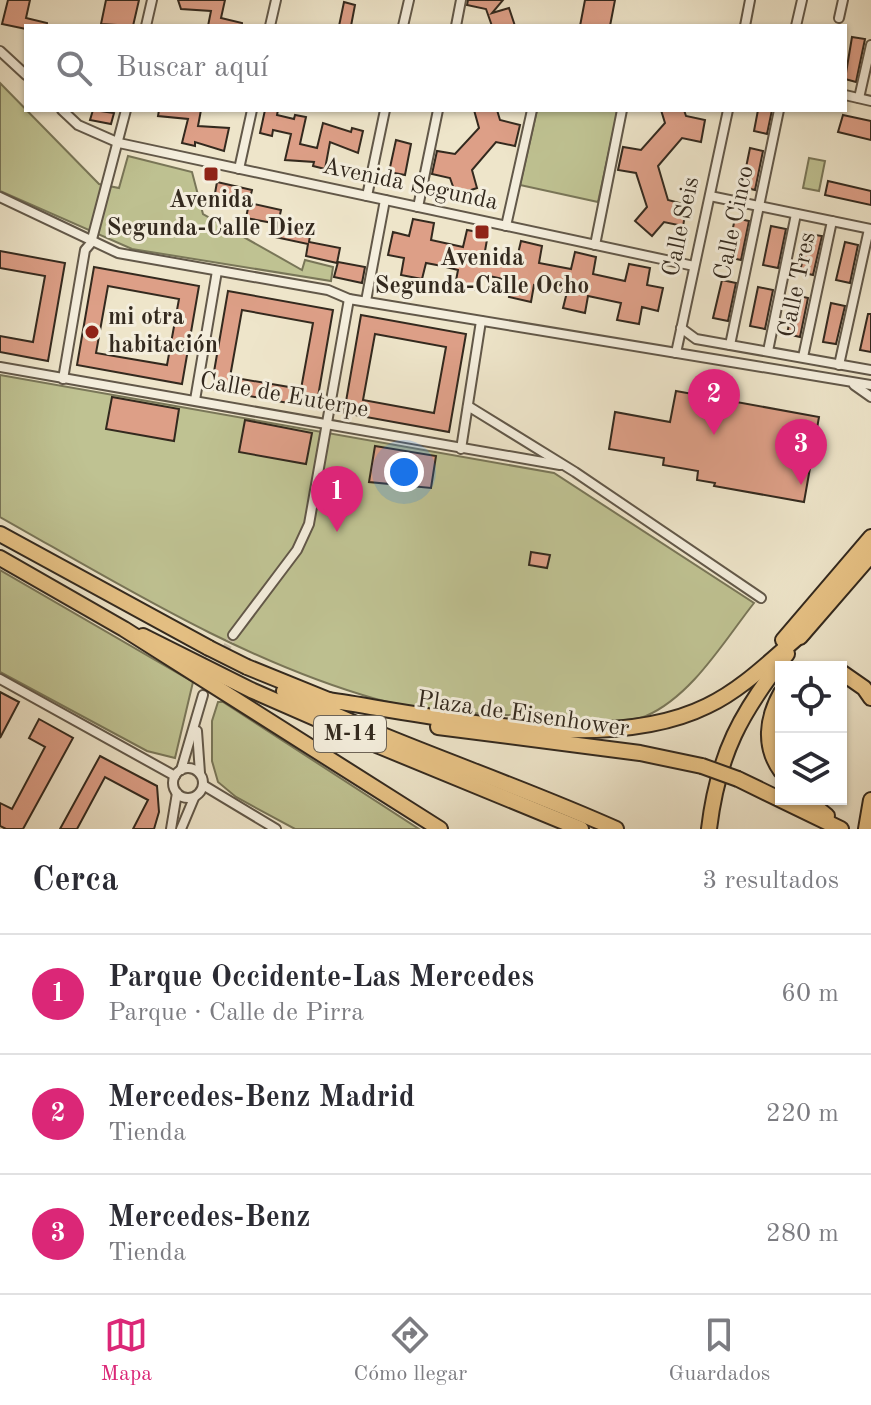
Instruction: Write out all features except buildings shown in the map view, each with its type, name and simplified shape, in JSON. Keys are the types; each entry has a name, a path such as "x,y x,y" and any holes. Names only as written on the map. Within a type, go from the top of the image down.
{"highway":[{"name":"M-14","path":"0,534 247,667 275,687 331,714 463,764 616,829"},
{"path":"752,676 871,537"},
{"path":"709,829 721,761 734,734 763,685 871,555"},
{"name":"M-14","path":"0,558 124,629 158,642 251,690 581,829"},
{"path":"124,629 440,829"},
{"path":"328,700 443,718 602,730 678,717 707,706 752,676 804,632"},
{"name":"Plaza de Eisenhower","path":"247,667 328,700 429,726 640,753 702,766 738,779 842,829"},
{"path":"847,676 864,688 871,698"},
{"path":"775,704 768,735 775,760"},
{"path":"866,829 871,800"},
{"path":"813,805 842,829"},
{"name":"Plaza de Eisenhower","path":"792,807 823,829"}],"street":[{"path":"146,24 152,0"},
{"path":"270,24 276,0"},
{"path":"403,24 409,0"},
{"path":"456,24 461,0"},
{"path":"738,0 750,1 745,24"},
{"path":"796,24 802,0"},
{"path":"839,18 843,0"},
{"path":"859,98 871,45"},
{"path":"0,51 24,73"},
{"path":"847,95 871,101"},
{"name":"Avenida Segunda","path":"64,112 78,125 119,143 694,266"},
{"path":"63,379 85,250 91,243 126,112"},
{"path":"239,169 252,112"},
{"path":"367,196 385,112"},
{"path":"418,207 438,112"},
{"path":"506,226 532,112"},
{"path":"595,245 622,112"},
{"name":"Calle Seis","path":"676,353 728,112"},
{"name":"Calle Cinco","path":"730,345 779,112"},
{"path":"710,196 870,229 839,365"},
{"path":"0,197 91,243 118,253 328,290 349,299 871,385"},
{"path":"366,301 385,200"},
{"path":"768,351 796,214"},
{"name":"Calle Tres","path":"803,357 832,221"},
{"path":"195,400 217,271"},
{"path":"233,635 304,539 313,509 349,299"},
{"path":"461,449 481,321"},
{"path":"681,328 696,339 871,370"},
{"name":"Calle de Euterpe","path":"0,367 560,465"},
{"path":"850,382 871,397"},
{"name":"Calle de Euterpe","path":"468,406 575,472 761,598"},
{"path":"517,458 524,440"},
{"path":"0,679 178,773 191,768 200,774"},
{"path":"171,829 178,773 196,726 203,695"},
{"path":"196,726 203,785 226,802 276,829"},
{"path":"181,829 203,785"},
{"path":"177,793 194,798"}],"green space":[{"path":"0,83 24,107 24,112 28,112 99,184 119,188 128,156 192,172 203,214 302,270 305,260 333,267 331,281 132,249 0,191"},
{"path":"537,112 618,112 598,202 520,185"},
{"path":"809,158 825,161 819,191 803,188"},
{"path":"0,375 554,473 754,603 719,650 678,695 663,707 637,719 594,721 456,712 376,699 277,664 182,619 0,517"},
{"path":"0,570 193,682 175,758 147,751 0,672"},
{"path":"218,702 223,702 419,829 295,829 236,797 218,782 212,761 212,721"}],"tunnel":[{"path":"203,695 233,635"}],"place":[{"name":"Avenida Segunda-Calle Diez","path":"211,174"},
{"name":"Avenida Segunda-Calle Ocho","path":"482,232"},
{"name":"mi otra habitación","path":"92,332"},
{"name":"Mercedes-Benz Madrid","path":"714,435"},
{"name":"Mercedes-Benz","path":"801,485"},
{"name":"Parque Occidente-Las Mercedes","path":"337,532"}]}
